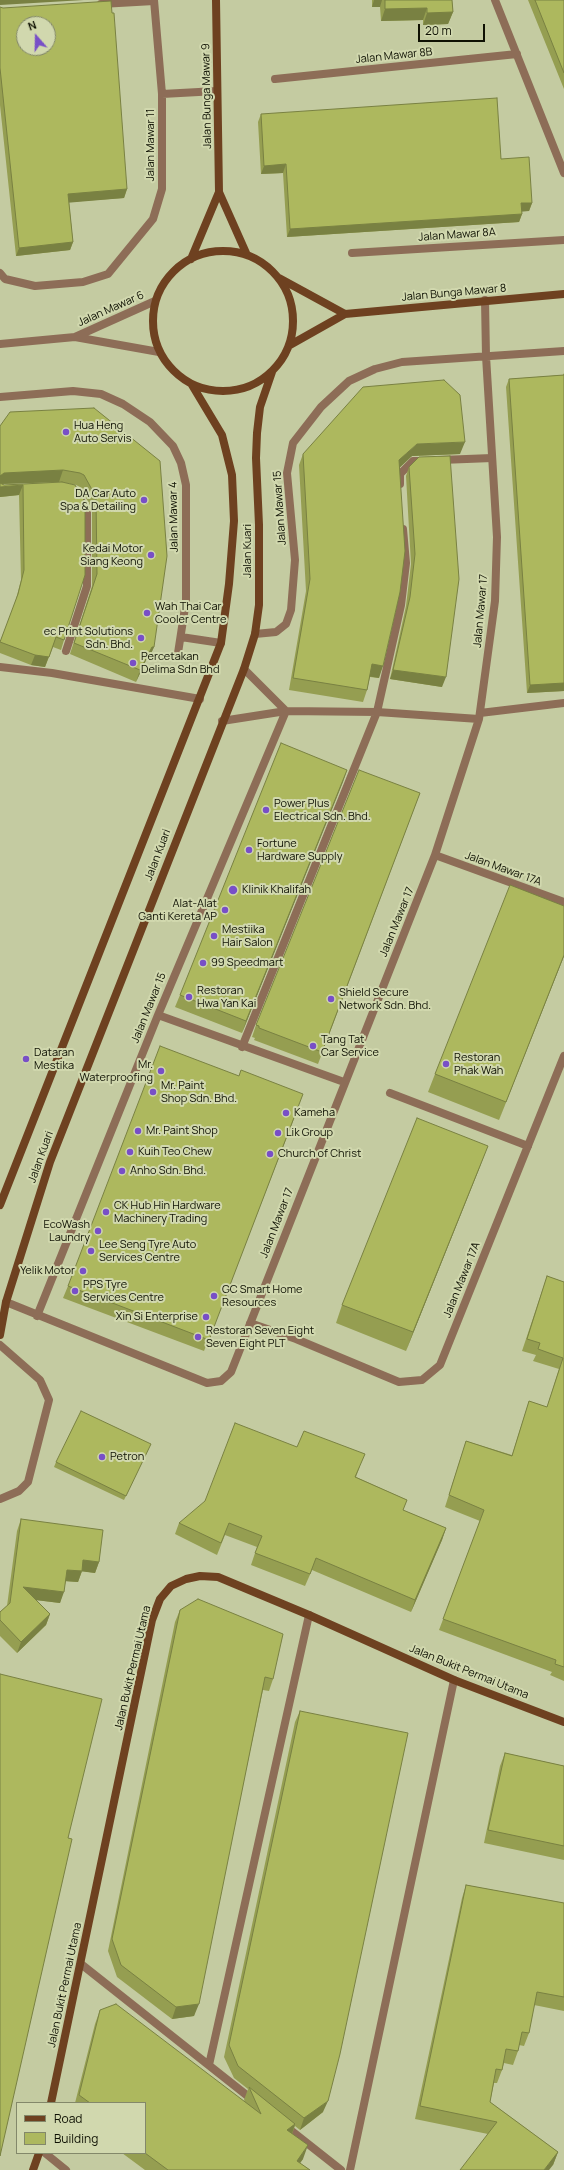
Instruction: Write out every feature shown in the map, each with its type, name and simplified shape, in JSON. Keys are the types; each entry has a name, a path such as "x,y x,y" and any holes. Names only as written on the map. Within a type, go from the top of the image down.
{"street":[{"name":"Jalan Mawar 11","path":"3,276 34,286 83,282 108,274 153,219 162,189 162,94 154,0"},
{"path":"92,5 154,0"},
{"name":"Jalan Bunga Mawar 9","path":"216,0 219,192 247,255"},
{"path":"495,0 564,173"},
{"name":"Jalan Mawar 8B","path":"275,79 517,54"},
{"name":"Jalan Mawar 11","path":"162,94 218,91"},
{"name":"Jalan Bunga Mawar 9","path":"191,258 219,192"},
{"name":"Jalan Mawar 8A","path":"352,253 564,240"},
{"path":"279,278 290,299 294,322 290,345 283,359 272,372 255,384 234,391 213,391 192,385 173,372 159,352 153,336 152,319 155,302 167,279 175,269 191,258 209,252 228,251 247,255 265,264 279,278 345,314"},
{"name":"Jalan Bunga Mawar 8","path":"290,345 345,314 485,300 564,294"},
{"name":"Jalan Mawar 17","path":"6,1302 37,1316 207,1383 221,1381 231,1372 344,1082 435,855 480,716 495,601 497,538 486,356 485,300"},
{"name":"Jalan Mawar 6","path":"76,337 155,302"},
{"name":"Jalan Mawar 6","path":"0,344 76,337 159,352"},
{"name":"Jalan Mawar 15","path":"255,634 276,632 286,624 291,610 295,560 287,473 293,443 321,407 349,381 375,369 402,362 564,351"},
{"name":"Jalan Kuari","path":"0,1335 6,1302 50,1162 222,721 244,669 255,634 259,605 260,525 256,433 260,407 272,372"},
{"name":"Jalan Kuari","path":"0,1205 221,644 229,584 234,521 232,475 222,435 192,385"},
{"name":"Jalan Mawar 4","path":"0,397 73,391 101,394 123,404 150,422 173,446 181,463 186,485 186,601 178,652"},
{"path":"401,496 400,474 413,461 492,458"},
{"path":"66,651 87,586 87,511 75,490"},
{"path":"242,1047 377,712 401,605 406,562 403,518"},
{"path":"181,637 221,644"},
{"path":"0,667 52,673 200,699"},
{"path":"244,669 286,711"},
{"path":"222,721 286,711 377,712 480,716 564,703"},
{"name":"Jalan Mawar 15","path":"37,1316 158,1015 286,711"},
{"name":"Jalan Mawar 17A","path":"435,855 564,902"},
{"path":"158,1015 242,1047 344,1082"},
{"name":"Jalan Mawar 17A","path":"250,1323 296,1339 399,1382 422,1380 440,1365 564,1056"},
{"path":"390,1094 528,1146"},
{"path":"0,1344 40,1380 49,1400 28,1482 19,1490 0,1499"},
{"name":"Jalan Bukit Permai Utama","path":"51,2102 152,1620 160,1599 171,1586 186,1579 200,1576 218,1577 309,1615 454,1680 564,1722"},
{"path":"209,2065 309,1615"},
{"path":"350,2170 454,1680"},
{"path":"81,1964 262,2108"},
{"path":"280,2122 341,2170"},
{"path":"33,2170 39,2154"},
{"path":"46,2154 66,2170"}],"building":[{"path":"385,0 452,0 453,12 427,13 427,8 385,9"},
{"path":"535,0 564,0 564,73"},
{"path":"111,1 112,13 114,13 127,189 68,194 73,242 19,248 0,68 0,7"},
{"path":"497,98 501,159 529,157 532,203 521,203 522,214 290,229 286,164 264,166 261,114"},
{"path":"564,375 564,683 530,685 509,379"},
{"path":"444,380 460,395 465,442 417,444 399,460 405,551 400,592 383,666 372,664 367,690 293,678 310,579 303,454 363,387"},
{"path":"94,408 160,461 167,556 154,647 152,647 140,670 74,643 97,574 96,497 84,475 63,470 4,473 0,476 0,426 10,412"},
{"path":"450,456 459,579 446,677 393,670 410,597 415,554 409,467 419,457"},
{"path":"62,482 75,485 85,502 85,575 64,640 56,637 49,657 35,655 0,642 18,594 24,570 23,485 0,487 0,483 4,485"},
{"path":"281,743 347,770 246,1021 180,995"},
{"path":"359,770 420,793 322,1052 259,1028 259,1026 256,1025"},
{"path":"510,885 564,906 564,955 506,1102 435,1074"},
{"path":"160,1046 239,1076 241,1070 303,1094 209,1340 68,1286"},
{"path":"417,1118 488,1146 413,1332 342,1305"},
{"path":"547,1276 564,1282 564,1667 555,1664 556,1660 443,1619 484,1510 449,1495 466,1441 512,1456 529,1401 547,1407 563,1358 538,1349 540,1343 527,1339"},
{"name":"Petron","path":"81,1411 151,1444 126,1496 56,1462"},
{"path":"235,1423 297,1447 304,1431 365,1454 355,1477 407,1500 403,1510 446,1528 415,1600 316,1558 310,1574 255,1553 262,1536 229,1523 221,1543 179,1523 205,1501"},
{"path":"21,1519 103,1530 99,1562 83,1560 82,1571 67,1570 64,1592 23,1587 50,1614 21,1642 0,1620 0,1612 10,1603"},
{"path":"198,1599 283,1634 273,1679 265,1677 199,2004 176,2007 121,1965 112,1939 180,1610"},
{"path":"0,1674 102,1699 68,1838 72,1839 0,2156"},
{"path":"300,1711 408,1733 340,2054 328,2101 304,2118 238,2066 229,2045"},
{"path":"505,1753 564,1766 564,1846 488,1830"},
{"path":"466,1885 564,1903 564,1997 537,1992 529,2033 522,2032 518,2051 506,2049 502,2070 496,2069 490,2102 558,2152 544,2170 460,2170 497,2122 420,2106"},
{"path":"116,2004 261,2114 249,2087 295,2124 287,2130 308,2145 297,2161 310,2170 168,2170 146,2154 146,2102 89,2102 79,2095 100,2010"}],"place":[{"name":"Hua Heng Auto Servis","path":"66,432"},
{"name":"DA Car Auto Spa & Detailing","path":"144,500"},
{"name":"Kedai Motor Siang Keong","path":"151,555"},
{"name":"Wah Thai Car Cooler Centre","path":"147,613"},
{"name":"ec Print Solutions Sdn. Bhd.","path":"141,638"},
{"name":"Percetakan Delima Sdn Bhd","path":"133,663"},
{"name":"Power Plus Electrical Sdn. Bhd.","path":"266,810"},
{"name":"Fortune Hardware Supply","path":"249,850"},
{"name":"Klinik Khalifah","path":"233,890"},
{"name":"Alat-Alat Ganti Kereta AP","path":"225,910"},
{"name":"Mestiika Hair Salon","path":"214,936"},
{"name":"99 Speedmart","path":"203,963"},
{"name":"Restoran Hwa Yan Kai","path":"189,997"},
{"name":"Shield Secure Network Sdn. Bhd.","path":"331,999"},
{"name":"Tang Tat Car Service","path":"313,1046"},
{"name":"Dataran Mestika","path":"26,1059"},
{"name":"Restoran Phak Wah","path":"446,1064"},
{"name":"Mr. Waterproofing","path":"161,1071"},
{"name":"Mr. Paint Shop Sdn. Bhd.","path":"153,1092"},
{"name":"Kameha","path":"286,1113"},
{"name":"Mr. Paint Shop","path":"138,1131"},
{"name":"Lik Group","path":"278,1133"},
{"name":"Kuih Teo Chew","path":"130,1152"},
{"name":"Church of Christ","path":"270,1154"},
{"name":"Anho Sdn. Bhd.","path":"122,1171"},
{"name":"CK Hub Hin Hardware Machinery Trading","path":"106,1212"},
{"name":"EcoWash Laundry","path":"98,1231"},
{"name":"Lee Seng Tyre Auto Services Centre","path":"91,1251"},
{"name":"Yelik Motor","path":"83,1271"},
{"name":"PPS Tyre Services Centre","path":"75,1291"},
{"name":"GC Smart Home Resources","path":"214,1296"},
{"name":"Xin Si Enterprise","path":"206,1317"},
{"name":"Restoran Seven Eight Seven Eight PLT","path":"198,1337"},
{"name":"Petron","path":"102,1457"}]}
